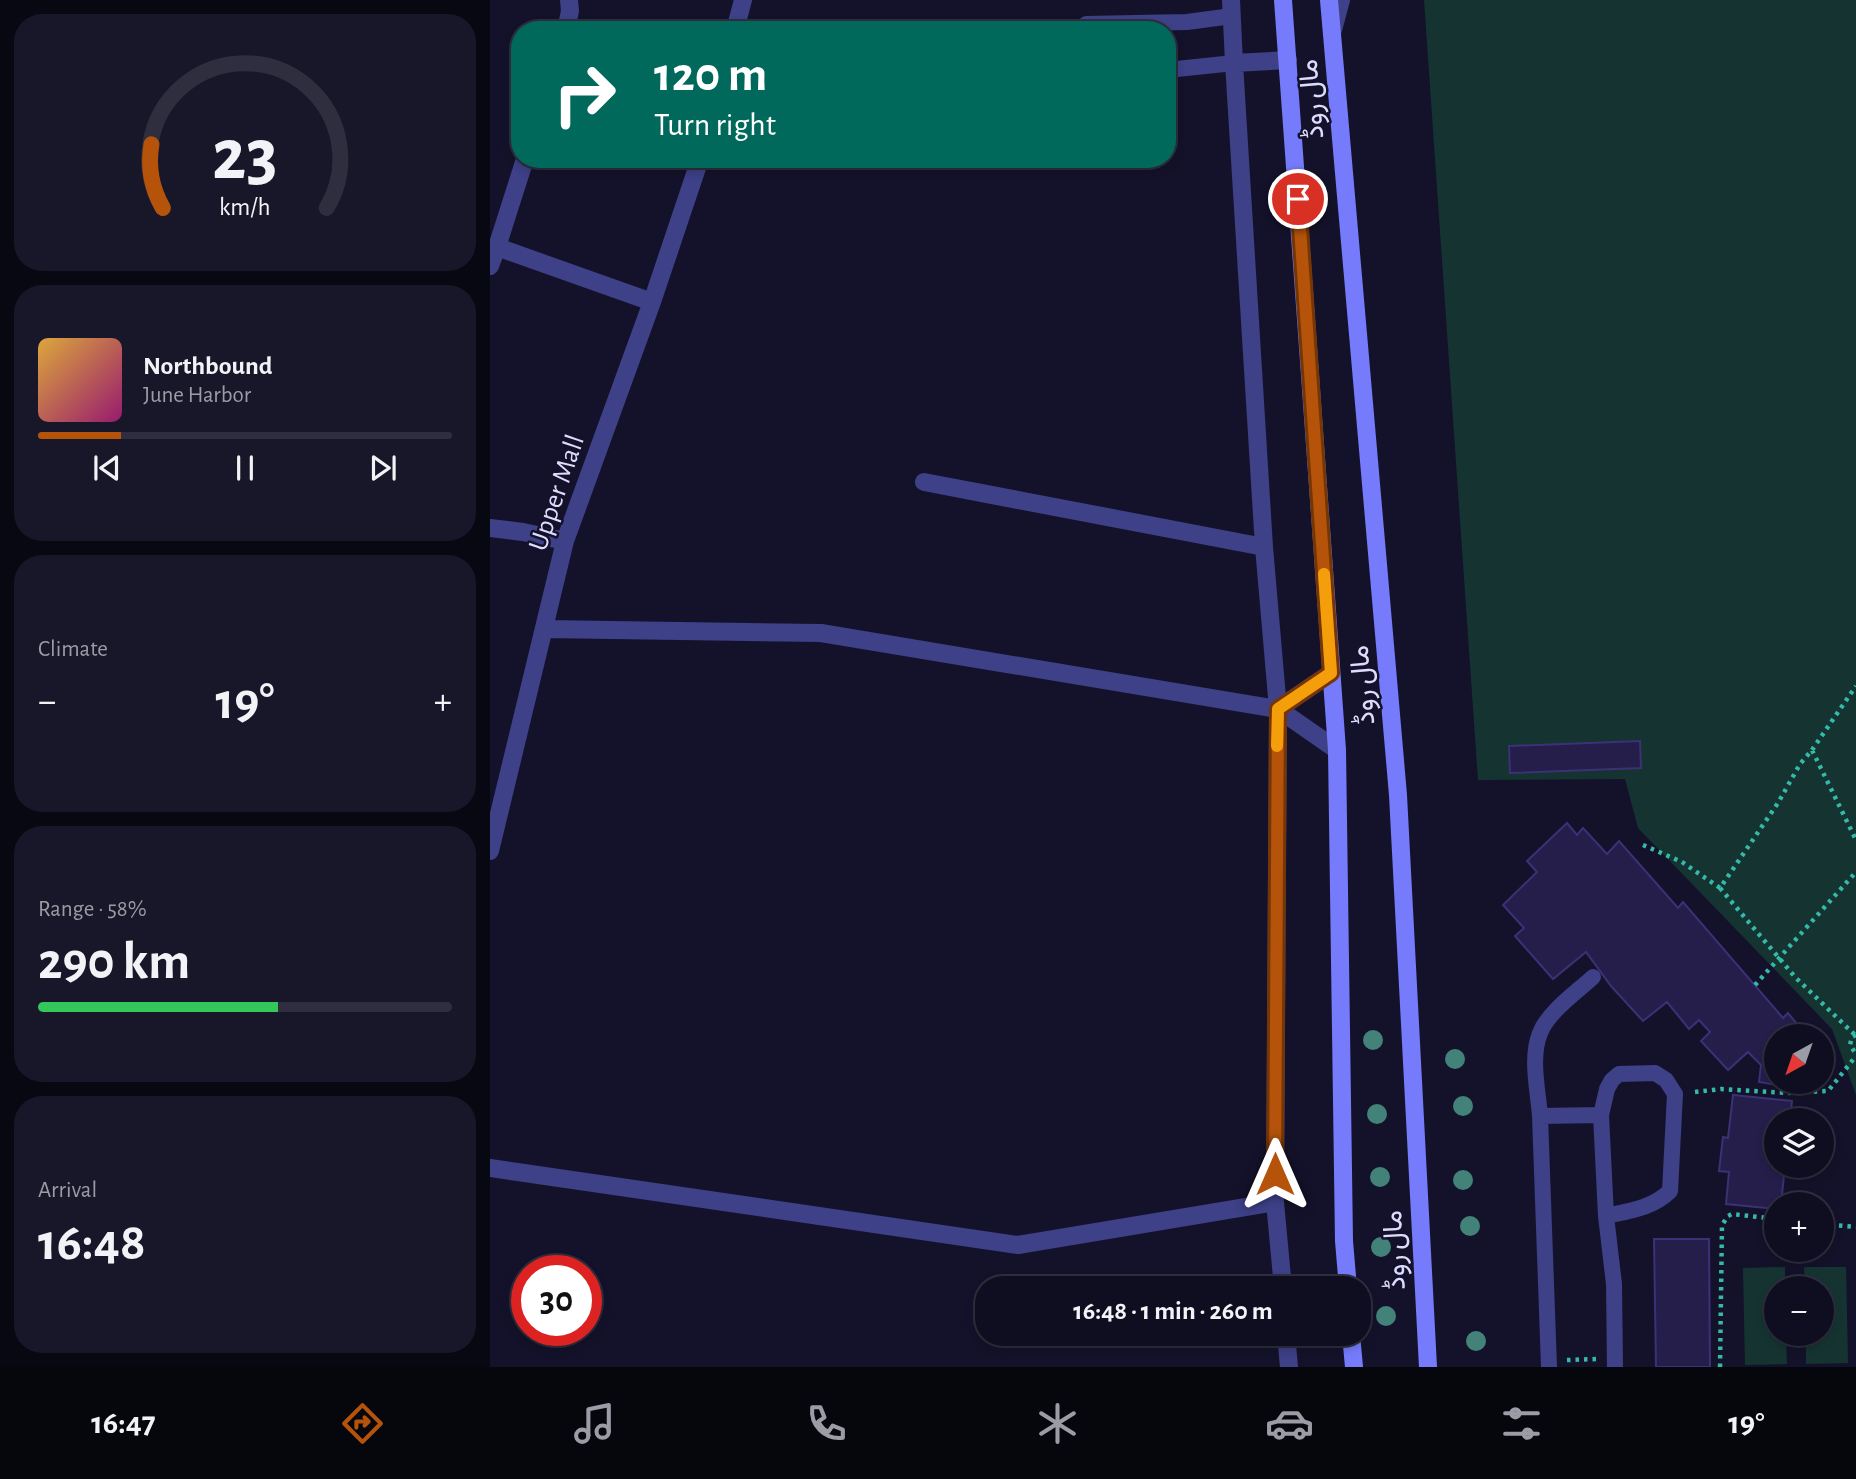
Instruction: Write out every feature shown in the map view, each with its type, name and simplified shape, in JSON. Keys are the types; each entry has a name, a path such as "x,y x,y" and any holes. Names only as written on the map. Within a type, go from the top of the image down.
{"main road":[{"name":"مال روڈ","path":"1283,0 1337,750 1344,1241 1347,1276"},
{"name":"مال روڈ","path":"1329,0 1398,795 1428,1367"},
{"path":"1352,1346 1354,1367"}],"street":[{"path":"568,21 569,0"},
{"path":"737,21 743,0"},
{"path":"1333,31 1341,0"},
{"path":"1232,8 1264,547 1278,709 1275,1202 1282,1276"},
{"path":"1234,63 1288,60"},
{"path":"490,266 522,168"},
{"name":"Upper Mall","path":"490,851 565,541 652,302 697,168"},
{"path":"496,247 652,302"},
{"path":"925,482 1264,547"},
{"path":"490,528 565,541"},
{"path":"544,629 821,633 1278,709 1337,750"},
{"path":"1278,709 1331,673"},
{"path":"490,1168 1018,1245 1275,1202"},
{"path":"1287,1346 1289,1367"}],"lane":[{"path":"1176,22 1187,22 1232,8"},
{"path":"1176,69 1234,63"},
{"path":"1549,1363 1540,1116 1535,1060 1540,1032 1557,1008 1594,977"},
{"path":"1606,1216 1646,1207 1660,1201 1670,1191 1675,1094 1666,1080 1655,1073 1619,1074 1607,1088 1601,1115 1606,1216 1614,1284 1615,1363"},
{"path":"1540,1116 1601,1115"}],"path":[{"path":"1720,888 1778,803 1800,764 1856,686"},
{"path":"1812,750 1856,839"},
{"path":"1643,845 1682,862 1720,888 1796,976 1856,1035 1852,1037 1850,1045 1856,1055 1828,1091 1787,1093 1721,1089 1675,1094"},
{"path":"1755,985 1856,872"},
{"path":"1720,1367 1722,1225 1732,1214 1764,1218"},
{"path":"1834,1225 1856,1227"},
{"path":"1549,1363 1615,1363"}],"green space":[{"path":"1424,0 1856,0 1856,1095 1834,1034 1834,1024 1827,1024 1638,828 1625,779 1478,780"},
{"path":"1785,1267 1785,1276 1764,1276 1764,1346 1786,1346 1787,1364 1745,1365 1743,1268"},
{"path":"1804,1267 1846,1267 1848,1363 1806,1364 1806,1346 1834,1346 1834,1276 1804,1276"}],"building":[{"path":"1640,741 1641,768 1510,773 1509,746"},
{"path":"1567,823 1577,835 1583,828 1607,854 1619,841 1678,908 1683,902 1783,1018 1788,1013 1797,1024 1764,1024 1764,1083 1759,1082 1761,1065 1748,1052 1728,1070 1701,1041 1710,1032 1699,1020 1689,1029 1667,1002 1643,1021 1611,986 1586,952 1553,979 1515,936 1524,928 1503,905 1537,872 1527,861"},
{"path":"1733,1095 1792,1101 1791,1108 1764,1108 1764,1178 1784,1178 1782,1192 1764,1192 1764,1208 1726,1204 1729,1172 1719,1171 1723,1137 1728,1138"},
{"path":"1654,1239 1709,1239 1710,1367 1656,1367"}],"slow traffic":[{"path":"1277,746 1278,709 1331,673 1324,574"}],"route":[{"path":"1275,1174 1278,709 1331,673 1298,199"}]}
